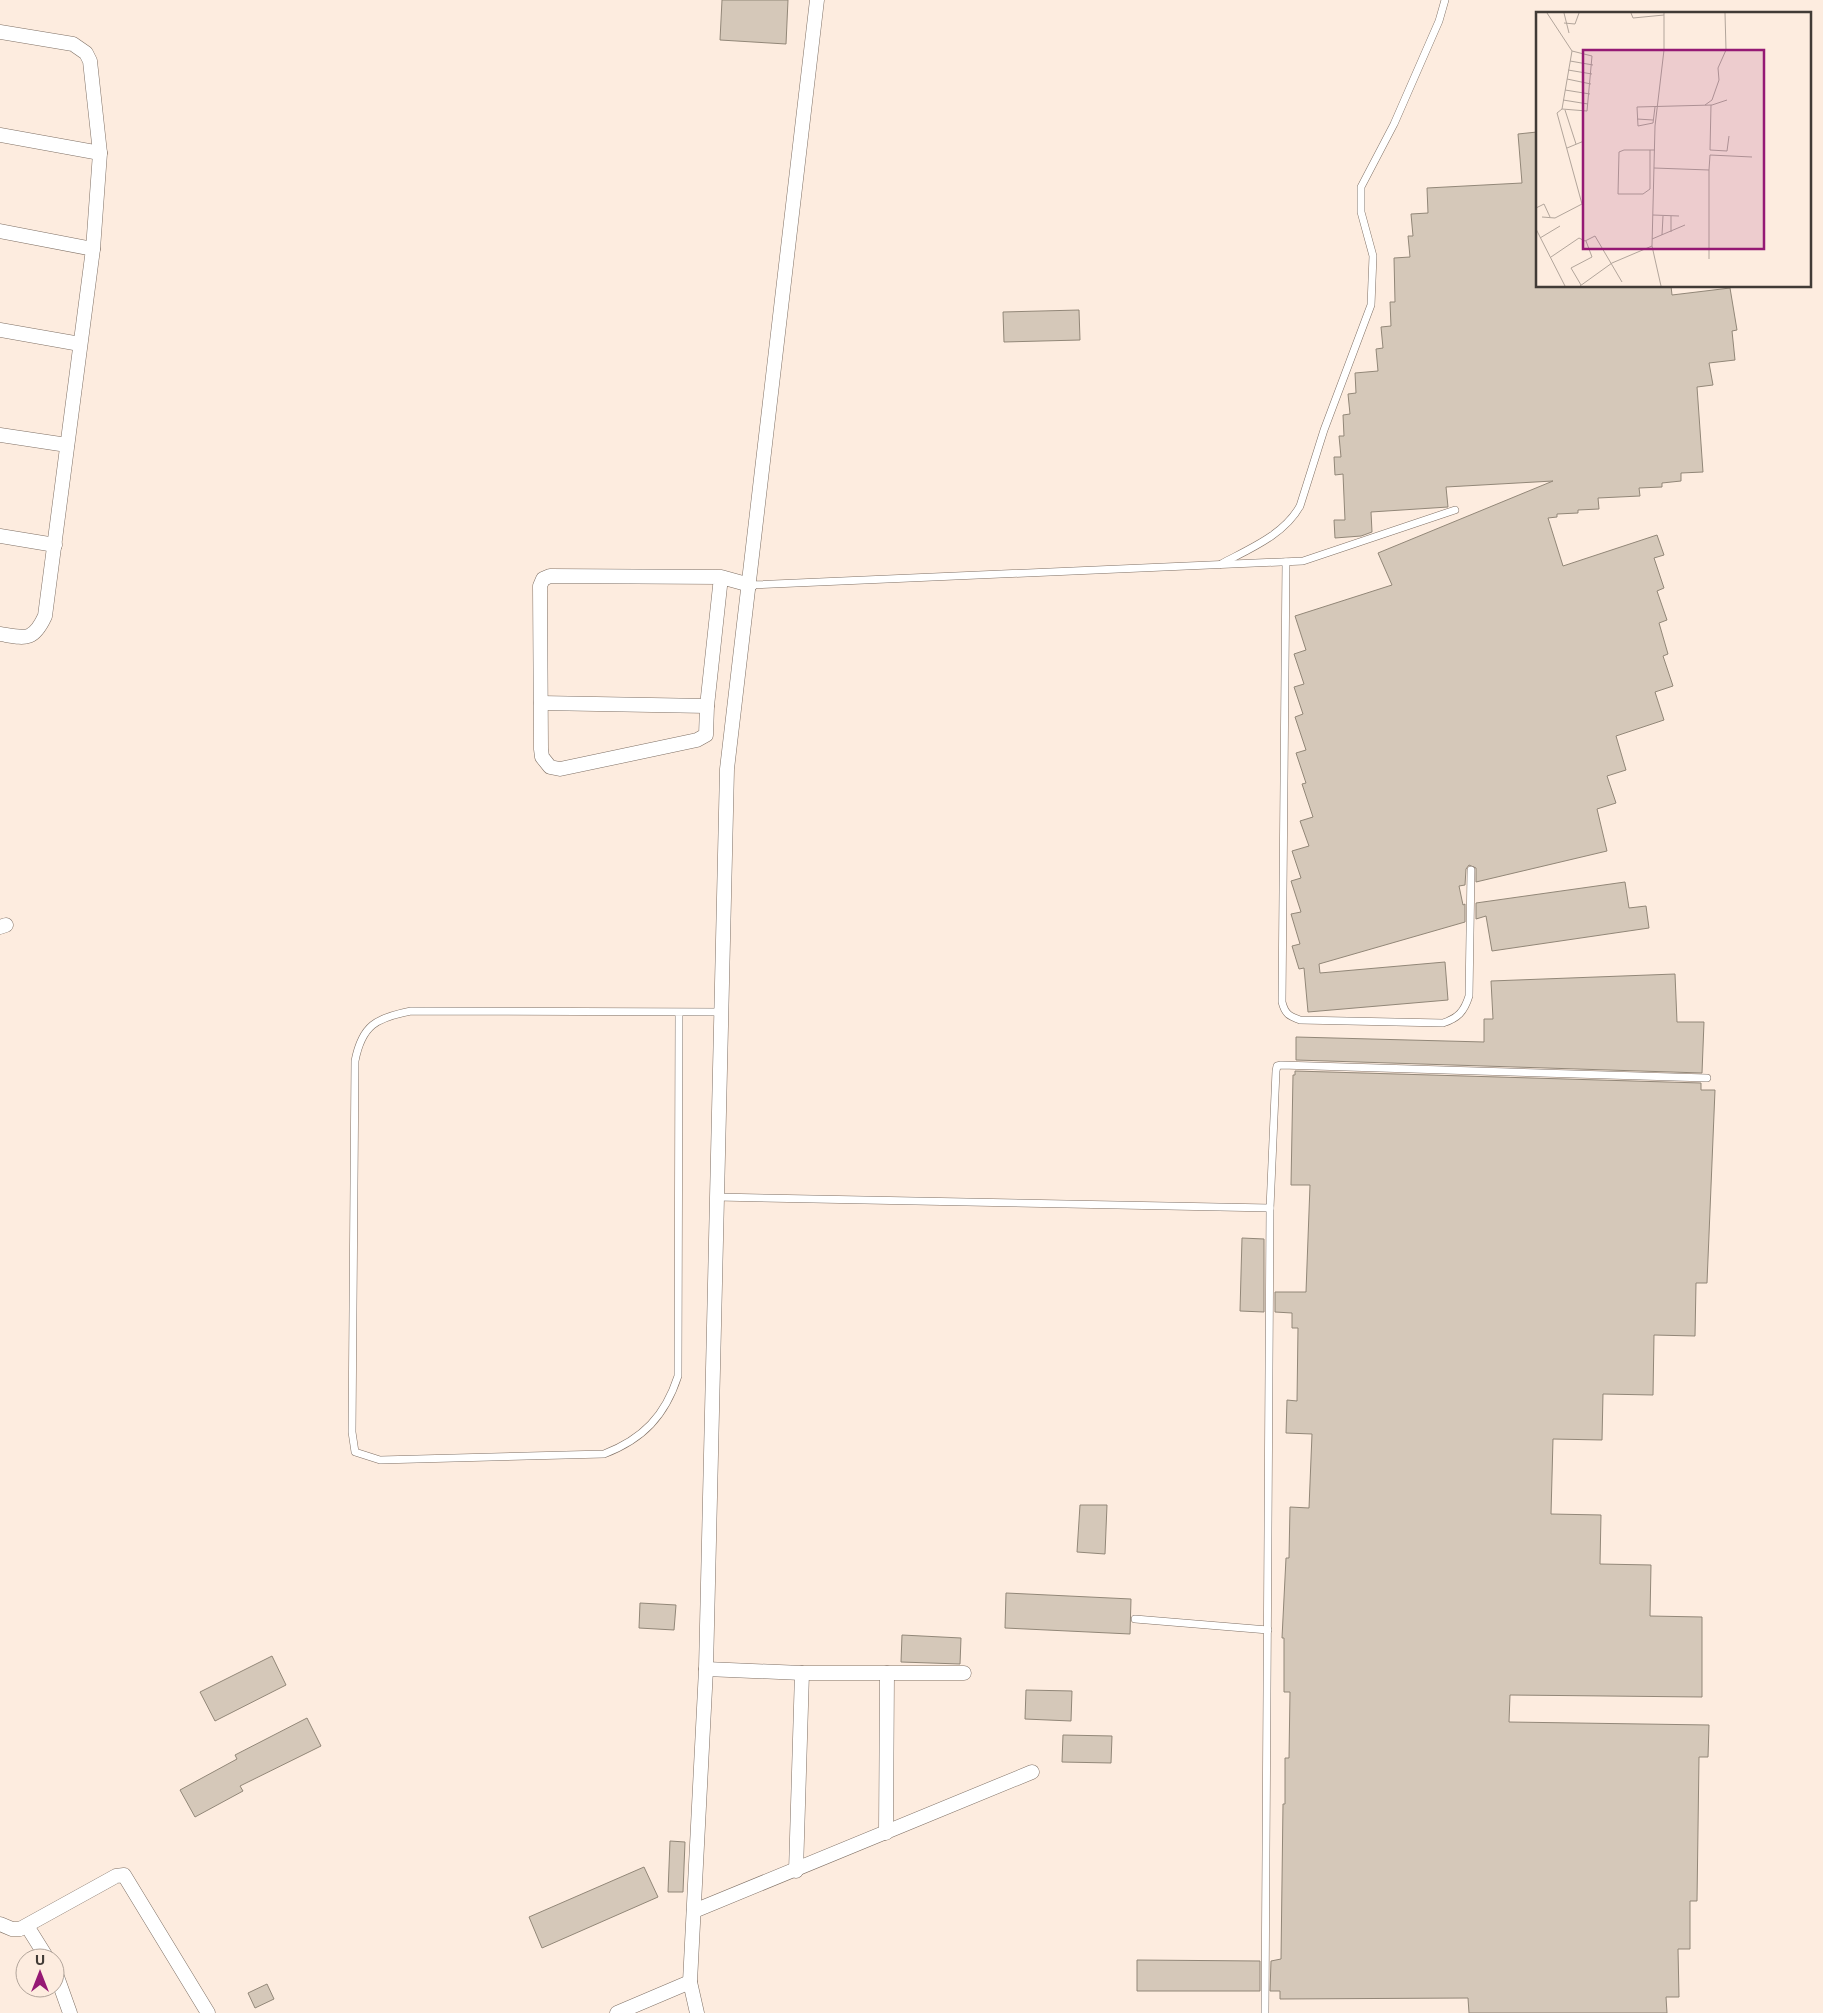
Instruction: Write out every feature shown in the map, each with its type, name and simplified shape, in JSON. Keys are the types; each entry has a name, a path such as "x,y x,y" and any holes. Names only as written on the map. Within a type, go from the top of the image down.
{"street":[{"path":"697,2013 690,1982 706,1669 727,769 817,0"},
{"path":"0,32 73,44 86,53 90,61 100,153 93,249 45,616 40,627 30,637 0,634"},
{"path":"0,136 100,153"},
{"path":"0,231 93,249"},
{"path":"0,330 80,344"},
{"path":"0,435 67,445"},
{"path":"0,536 55,545"},
{"path":"721,577 707,706 707,731 701,739 555,769 550,767 542,756 540,586 543,578 550,576 721,577 750,585"},
{"path":"541,703 707,706"},
{"path":"706,1669 802,1673 964,1673"},
{"path":"796,1871 802,1673"},
{"path":"886,1833 887,1673"},
{"path":"694,1912 1032,1772"},
{"path":"0,1924 12,1929 27,1926 116,1876 124,1875 128,1878 208,2013"},
{"path":"27,1926 41,1948"},
{"path":"617,2013 690,1982"},
{"path":"65,1998 70,2013"}],"lane":[{"path":"1218,566 1272,536 1290,520 1300,506 1324,430 1371,305 1373,256 1361,212 1361,187 1394,124 1439,21 1445,0"},
{"path":"750,585 1303,561 1455,510"},
{"path":"1286,562 1282,1002 1284,1011 1289,1016 1300,1020 1443,1024 1455,1018 1465,1009 1468,996 1471,870"},
{"path":"679,1012 678,1376 670,1400 648,1429 624,1446 604,1454 380,1460 355,1452 352,1432 355,1062 358,1044 367,1028 386,1016 411,1012 679,1012 721,1012"},
{"path":"1265,2013 1270,1208 1277,1066 1281,1064 1707,1078"},
{"path":"717,1197 1270,1208"},
{"path":"1135,1620 1268,1630"}],"building":[{"path":"722,0 788,0 786,44 720,40"},
{"path":"1536,132 1536,288 1671,288 1672,295 1730,288 1737,330 1732,331 1735,360 1709,363 1713,385 1697,387 1703,472 1681,473 1681,481 1662,483 1662,487 1639,488 1640,496 1598,498 1599,509 1578,510 1578,513 1557,514 1557,517 1548,518 1563,566 1657,535 1664,555 1654,558 1664,588 1657,591 1667,620 1659,623 1668,654 1663,656 1673,686 1655,692 1664,720 1616,736 1626,770 1607,776 1616,803 1597,809 1607,851 1476,882 1476,868 1469,865 1466,869 1465,885 1459,886 1463,905 1465,904 1465,922 1319,964 1320,973 1445,962 1448,1000 1308,1012 1304,968 1299,969 1292,946 1300,944 1291,914 1301,912 1291,881 1301,878 1292,851 1309,846 1300,821 1313,817 1302,784 1306,783 1296,753 1306,750 1295,717 1303,714 1294,687 1304,684 1294,654 1306,650 1295,616 1392,585 1378,553 1553,481 1446,487 1448,507 1371,512 1372,532 1361,536 1335,538 1334,520 1345,520 1343,474 1335,475 1334,457 1341,457 1339,436 1344,436 1343,415 1350,414 1348,394 1356,393 1355,373 1378,371 1376,349 1383,348 1381,327 1391,326 1390,302 1395,302 1394,258 1410,257 1408,236 1413,236 1411,214 1428,213 1427,188 1522,183 1518,134"},
{"path":"1079,310 1080,340 1004,342 1003,312"},
{"path":"1625,882 1629,908 1646,906 1649,928 1492,951 1486,916 1476,919 1476,903"},
{"path":"1675,974 1677,1022 1704,1022 1702,1073 1296,1060 1296,1037 1484,1042 1484,1019 1493,1019 1491,981"},
{"path":"1295,1071 1701,1083 1701,1090 1715,1090 1707,1283 1696,1283 1695,1336 1654,1335 1653,1395 1603,1394 1602,1440 1553,1439 1551,1514 1601,1515 1600,1564 1651,1565 1650,1616 1702,1617 1702,1697 1510,1695 1509,1722 1709,1725 1708,1757 1699,1757 1697,1901 1690,1901 1690,1949 1678,1949 1679,1997 1666,1997 1667,2013 1469,2013 1468,1998 1280,1999 1280,1991 1270,1991 1271,1961 1281,1959 1283,1804 1285,1804 1285,1758 1289,1758 1290,1692 1284,1692 1284,1638 1282,1638 1286,1558 1289,1558 1290,1507 1309,1508 1312,1434 1286,1433 1287,1400 1297,1401 1298,1328 1292,1328 1292,1313 1275,1312 1275,1292 1306,1292 1310,1185 1291,1185 1293,1075 1295,1075"},
{"path":"1242,1238 1264,1239 1264,1312 1240,1311"},
{"path":"1080,1505 1107,1505 1105,1554 1077,1552"},
{"path":"1006,1593 1131,1599 1130,1634 1005,1628"},
{"path":"640,1603 676,1605 674,1630 639,1628"},
{"path":"902,1635 961,1638 960,1664 901,1662"},
{"path":"272,1656 286,1685 215,1721 200,1692"},
{"path":"1026,1690 1072,1691 1071,1721 1025,1719"},
{"path":"307,1718 321,1746 240,1786 243,1791 195,1817 180,1790 237,1759 235,1755"},
{"path":"1063,1735 1112,1736 1111,1763 1062,1762"},
{"path":"670,1841 685,1842 683,1892 668,1892"},
{"path":"644,1867 658,1897 542,1948 529,1917"},
{"path":"1137,1960 1260,1961 1260,1991 1137,1991"},
{"path":"267,1984 274,1999 255,2008 248,1993"}]}
